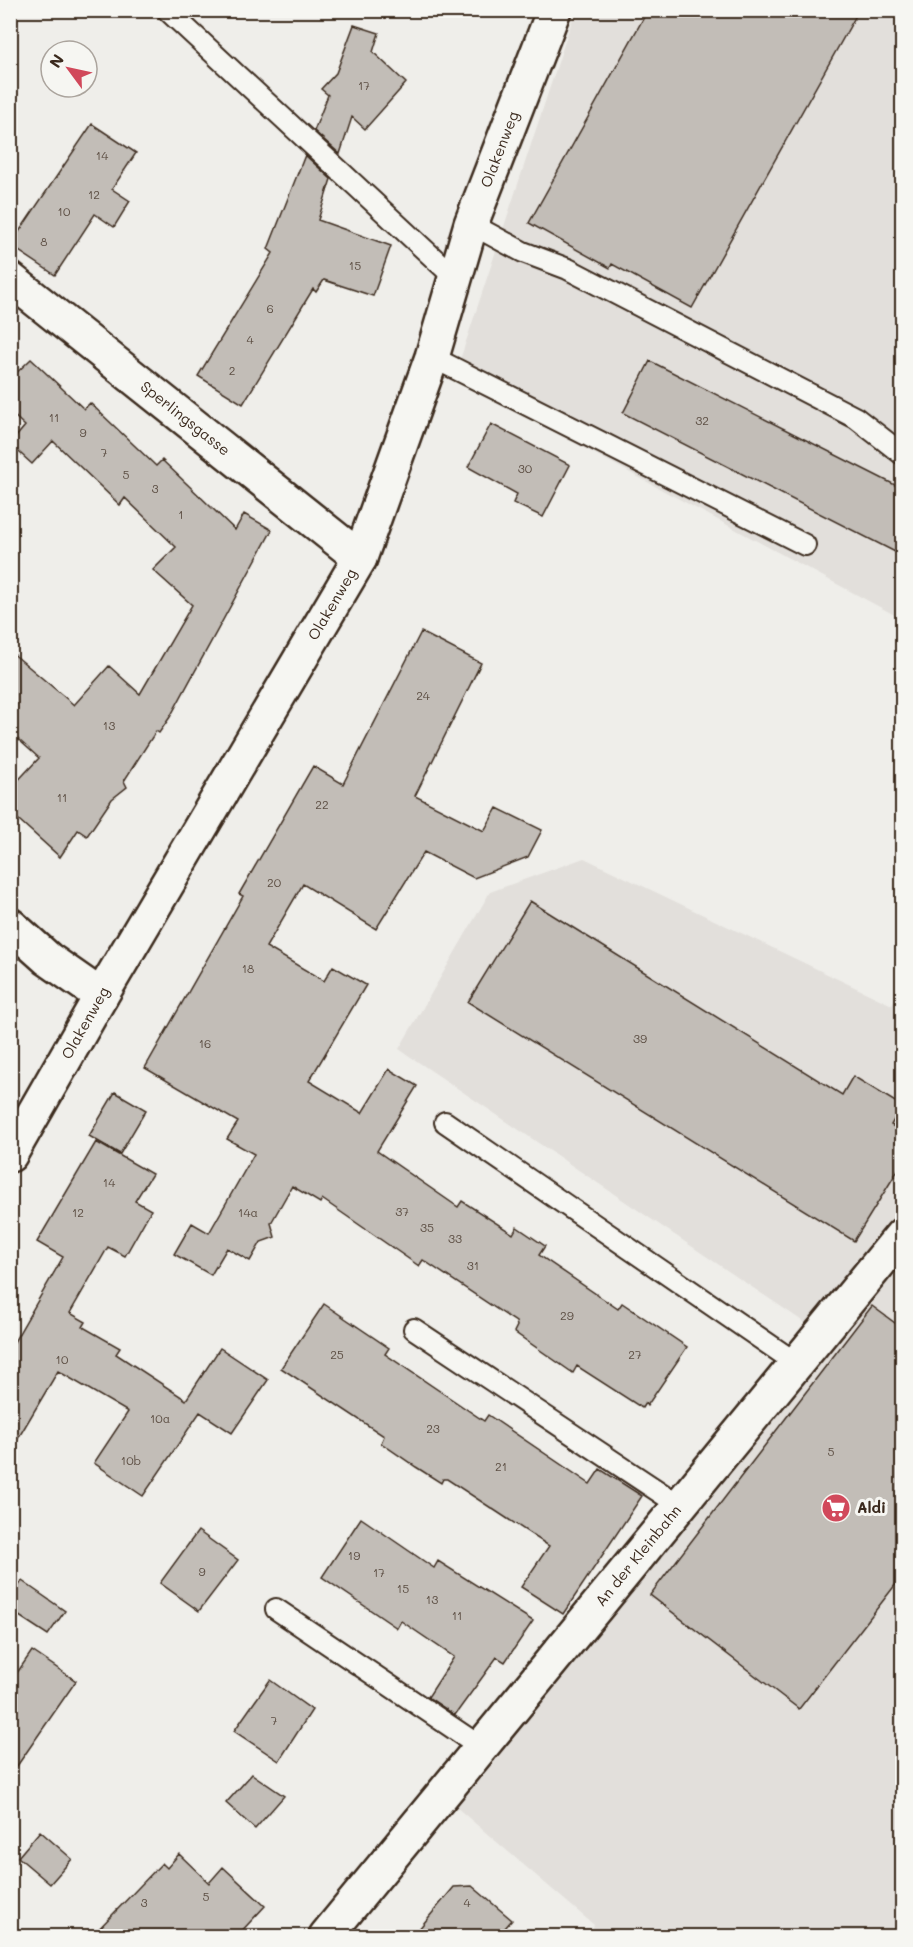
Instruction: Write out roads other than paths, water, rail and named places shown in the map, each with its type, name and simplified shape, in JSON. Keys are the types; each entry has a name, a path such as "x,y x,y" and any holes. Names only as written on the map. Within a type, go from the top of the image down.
{"street":[{"name":"Olakenweg","path":"10,1155 101,996 360,558 432,357 471,224 554,10"},
{"name":"Sperlingsgasse","path":"10,279 360,558"},
{"path":"10,925 48,959 101,996"},
{"name":"An der Kleinbahn","path":"326,1936 903,1235"}],"lane":[{"path":"167,10 455,278"},
{"path":"471,224 522,252 567,269 856,418 903,454"},
{"path":"432,357 805,545"},
{"path":"445,1122 796,1363"},
{"path":"414,1329 679,1505"},
{"path":"276,1609 481,1747"}],"place":[{"name":"Aldi","path":"836,1508"}]}
